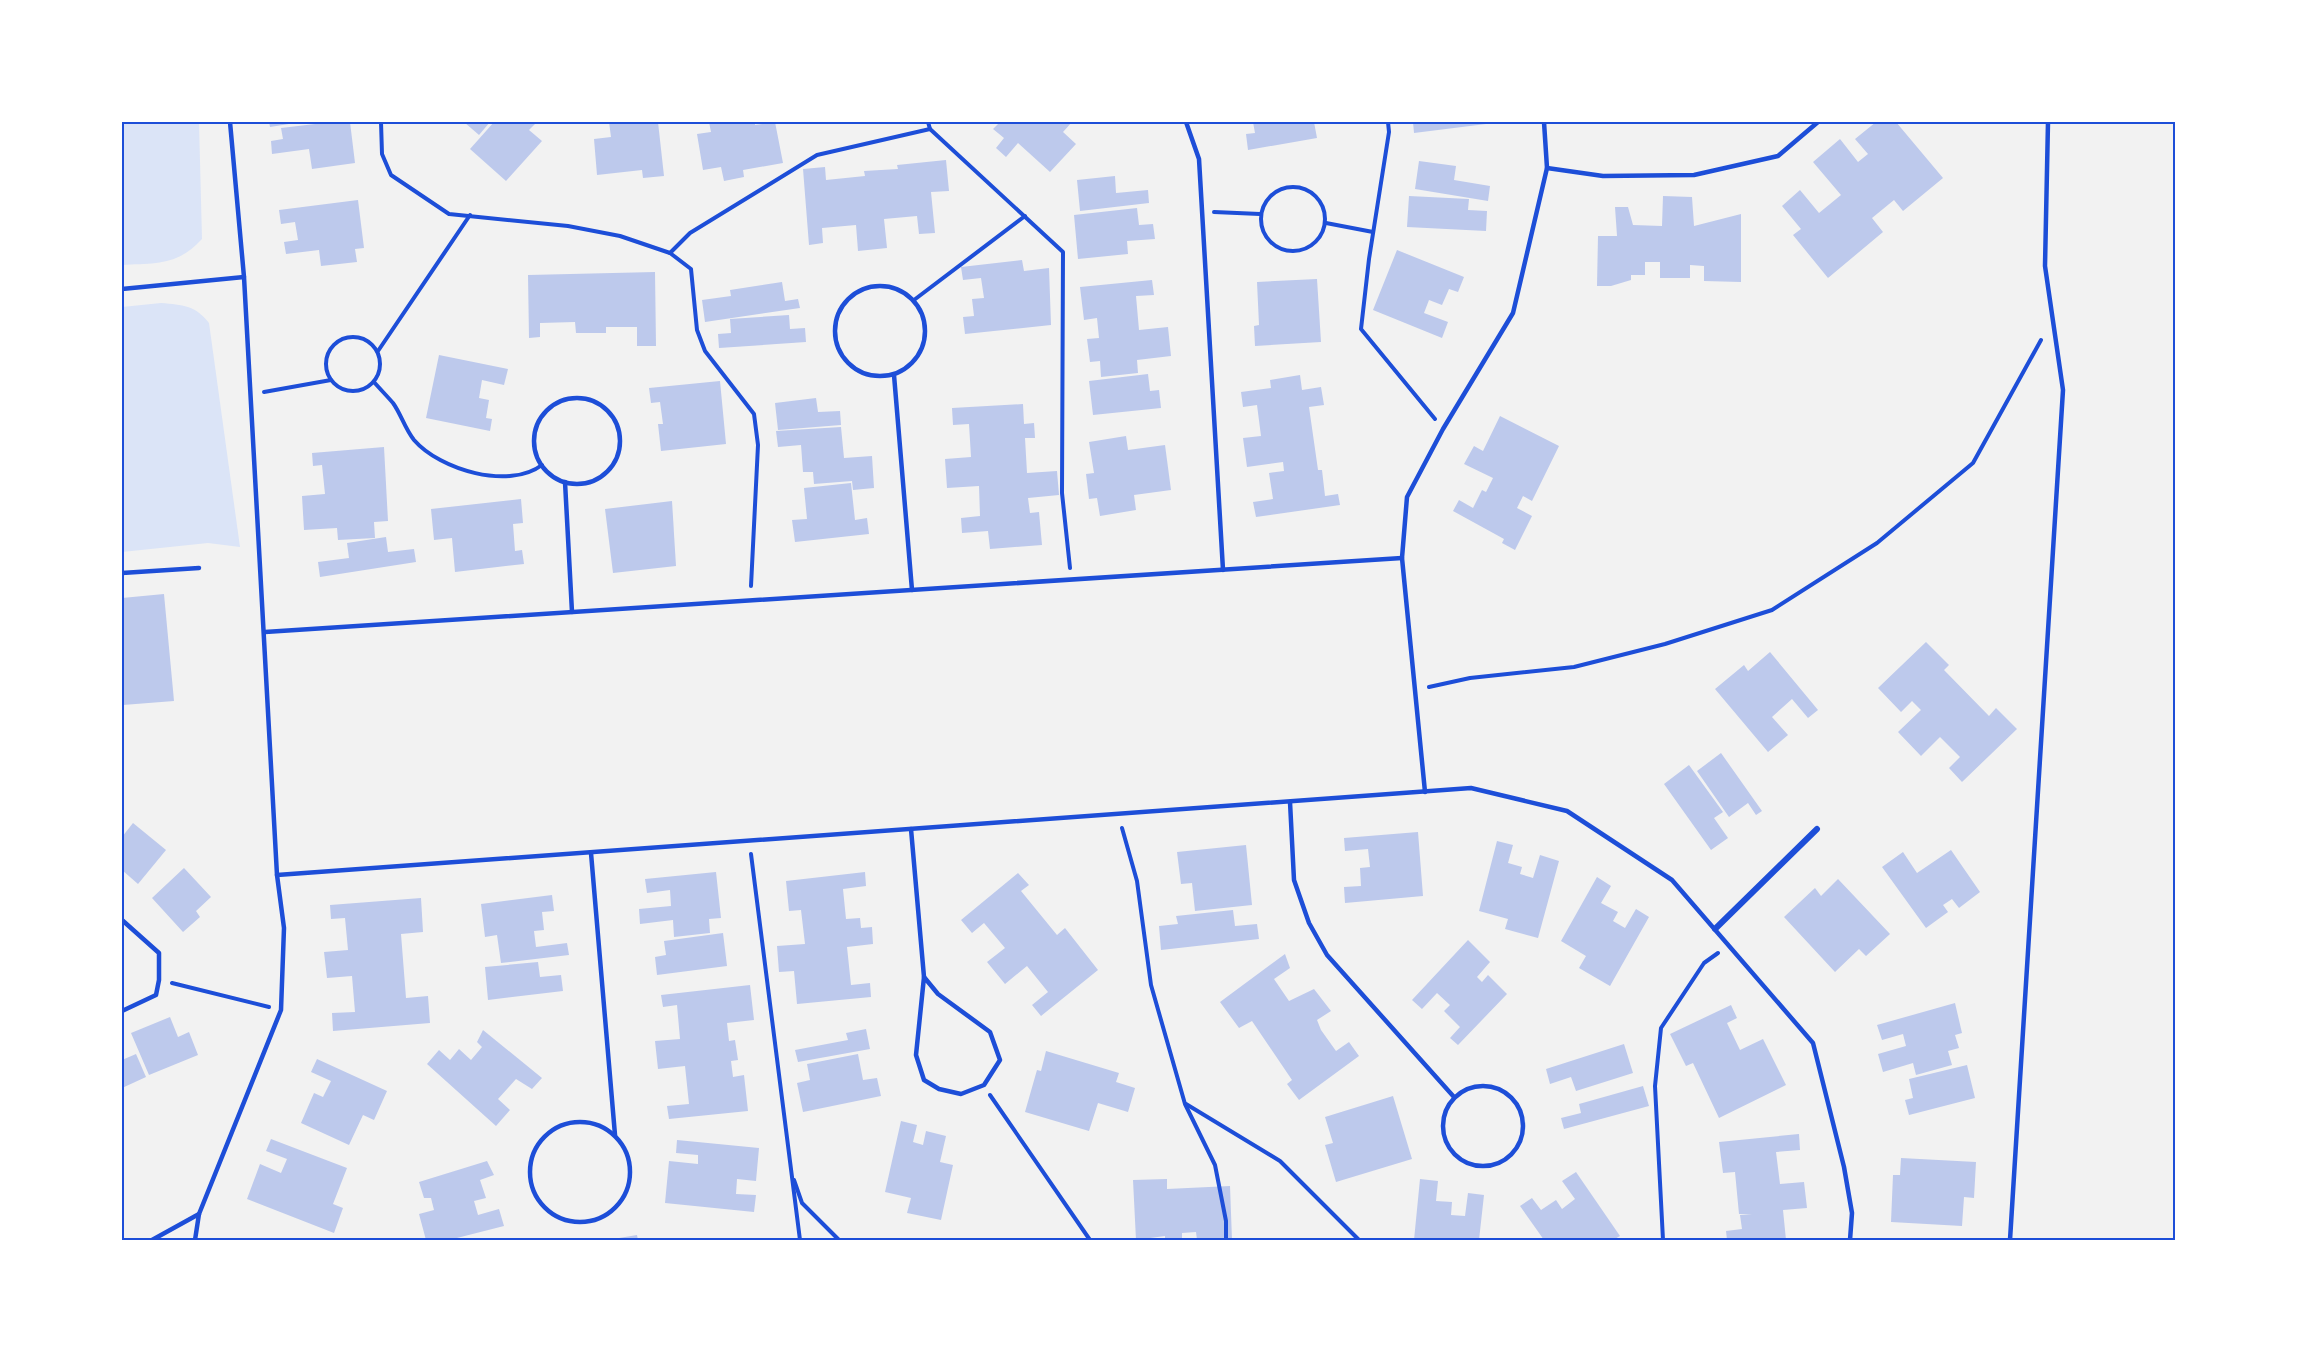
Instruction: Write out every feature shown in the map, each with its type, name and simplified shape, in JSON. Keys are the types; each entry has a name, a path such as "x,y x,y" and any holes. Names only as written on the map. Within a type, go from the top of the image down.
{"street":[{"path":"1715,929 1817,829"}],"lane":[{"path":"195,1240 198,1214 281,1010 284,928 277,874 244,277 230,122"},
{"path":"1186,122 1199,159 1223,570"},
{"path":"1425,792 1417,689 1414,667 1411,667 1411,639 1402,558 1407,497 1443,429 1513,313 1546,168 1544,122"},
{"path":"1546,168 1603,176 1694,175 1778,156 1818,122"},
{"path":"2010,1240 2063,390 2055,319 2045,266 2048,122"},
{"path":"122,289 244,277"},
{"path":"886,285 914,300 923,317 926,332 922,348 914,362 894,375 878,377 862,373 849,365 839,352 834,337 835,321 844,303 856,292 870,286 886,285"},
{"path":"894,375 912,590"},
{"path":"576,398 592,401 605,409 614,419 620,433 617,456 609,470 598,479 582,484 565,482 551,476 542,465 536,452 534,437 539,422 548,410 561,401 576,398"},
{"path":"565,482 572,612"},
{"path":"265,632 1402,558"},
{"path":"122,573 199,568"},
{"path":"277,874 1471,788 1568,811 1672,880 1813,1043 1846,1179 1852,1213 1850,1240"},
{"path":"1290,802 1294,880 1309,923 1327,955 1454,1097"},
{"path":"911,829 924,977 916,1055 924,1080 939,1089 961,1094 984,1085 1000,1060 990,1032 938,994 924,977"},
{"path":"591,853 615,1135 625,1149 630,1166 629,1184 622,1200 614,1210 598,1219 581,1223 564,1220 548,1212 537,1198 530,1182 534,1152 543,1137 557,1127 574,1122 591,1123 615,1135"},
{"path":"122,920 159,953 159,980 156,994 122,1011"},
{"path":"1489,1086 1502,1091 1513,1100 1520,1112 1521,1138 1505,1159 1492,1165 1478,1166 1465,1162 1454,1153 1446,1142 1442,1128 1446,1109 1454,1097 1466,1089 1489,1086"},
{"path":"152,1240 198,1214"}],"path":[{"path":"381,122 382,154 391,175 449,214 568,226 620,236 670,253 691,269 697,330 705,351 754,414 758,445 751,601"},
{"path":"928,122 930,129 1063,252 1062,493 1071,580"},
{"path":"1388,122 1389,132 1373,232 1361,330 1443,429"},
{"path":"670,253 690,233 817,154 930,129"},
{"path":"1288,186 1303,187 1320,200 1325,211 1326,223 1318,240 1309,248 1287,251 1273,244 1265,236 1262,207 1277,190 1288,186"},
{"path":"1201,211 1261,214"},
{"path":"378,351 470,215"},
{"path":"914,300 1025,216"},
{"path":"1326,223 1373,232"},
{"path":"1417,689 1470,678 1574,667 1665,644 1772,610 1877,543 1973,463 2055,319"},
{"path":"355,336 365,338 378,351 381,364 374,382 357,391 338,387 331,380 326,361 334,344 342,338 355,336"},
{"path":"251,394 331,380"},
{"path":"374,382 393,403 414,441 461,469 499,479 530,475 542,465"},
{"path":"1119,814 1137,881 1151,985 1185,1104 1215,1166 1226,1221 1226,1240"},
{"path":"749,841 800,1240"},
{"path":"1663,1240 1655,1086 1661,1028 1704,963 1729,946"},
{"path":"159,980 281,1010"},
{"path":"984,1085 1090,1240"},
{"path":"1185,1104 1280,1161 1359,1240"},
{"path":"790,1170 801,1203 839,1240"}],"shaded area":[{"path":"122,122 199,122 202,239 193,248 175,259 156,263 122,265"},
{"path":"161,303 193,309 209,323 240,547 208,543 122,552 122,307"}],"building":[{"path":"269,122 295,122 295,123 270,127"},
{"path":"350,122 355,163 312,169 309,149 272,154 271,141 283,139 281,128"},
{"path":"464,122 490,122 479,135"},
{"path":"494,122 537,122 529,130 542,141 506,181 470,149"},
{"path":"609,122 658,122 664,176 643,178 642,170 597,175 594,139 611,137"},
{"path":"709,122 755,122 755,125 775,122 783,163 743,170 744,177 724,181 721,167 703,170 697,134 711,132"},
{"path":"1000,122 1072,122 1063,132 1076,144 1050,172 1018,143 1006,157 996,148 1004,138 993,129"},
{"path":"1253,122 1314,122 1317,138 1248,150 1246,134 1255,133"},
{"path":"1413,122 1494,122 1494,123 1414,133"},
{"path":"1876,122 1896,122 1943,178 1903,211 1894,200 1872,218 1883,232 1828,278 1793,235 1801,229 1782,206 1800,190 1819,213 1841,195 1813,162 1840,139 1858,162 1868,154 1855,139"},
{"path":"946,160 949,191 931,192 935,233 919,234 917,216 884,219 887,248 858,251 856,225 822,228 823,243 809,245 803,169 825,167 826,180 865,176 864,171 898,169 897,165"},
{"path":"1419,161 1456,166 1454,180 1490,186 1488,201 1415,189"},
{"path":"1115,176 1116,193 1148,190 1149,203 1080,211 1077,180"},
{"path":"1409,196 1469,199 1468,210 1487,211 1486,231 1407,227"},
{"path":"1663,196 1692,197 1694,226 1741,214 1741,282 1704,281 1704,266 1690,265 1690,278 1660,278 1660,262 1645,262 1645,275 1631,275 1631,280 1611,286 1597,286 1598,236 1617,236 1615,207 1628,207 1633,225 1662,226"},
{"path":"358,200 364,248 355,249 357,262 321,266 319,250 286,254 284,242 298,240 295,222 281,224 279,210"},
{"path":"1137,208 1139,225 1153,224 1155,239 1127,241 1128,254 1078,259 1074,215"},
{"path":"1397,250 1464,277 1458,292 1449,289 1442,305 1429,300 1424,313 1448,322 1442,338 1373,310"},
{"path":"1022,260 1024,271 1049,268 1051,325 965,334 963,317 974,316 972,299 984,298 981,278 963,280 961,267"},
{"path":"655,272 656,346 637,346 637,327 606,327 606,333 576,333 575,322 540,323 540,337 529,338 528,275"},
{"path":"1317,279 1321,342 1255,346 1254,326 1259,325 1257,282"},
{"path":"1152,280 1154,295 1136,296 1139,330 1168,327 1171,356 1137,360 1138,373 1101,377 1100,361 1090,362 1087,339 1099,338 1097,318 1084,320 1080,287"},
{"path":"782,282 785,301 798,299 800,308 705,322 702,300 731,296 730,290"},
{"path":"789,315 790,329 805,328 806,342 719,348 718,334 731,333 730,319"},
{"path":"439,355 508,369 504,385 482,380 479,398 489,400 486,418 492,419 490,431 426,418"},
{"path":"1148,374 1150,391 1159,390 1161,408 1093,415 1089,381"},
{"path":"1300,375 1302,390 1321,387 1324,405 1309,407 1318,470 1322,470 1325,496 1338,494 1340,505 1256,517 1253,502 1273,499 1269,473 1284,471 1283,462 1247,467 1243,438 1261,436 1257,405 1243,407 1241,392 1271,388 1270,380"},
{"path":"720,381 726,444 661,451 658,424 663,424 660,402 651,403 649,388"},
{"path":"816,398 818,412 840,411 841,425 778,430 775,403"},
{"path":"1023,404 1024,424 1034,423 1035,438 1025,438 1027,473 1057,471 1059,495 1028,498 1030,513 1039,512 1042,545 990,549 988,531 962,533 961,518 980,516 979,486 947,488 945,459 971,457 969,424 953,425 952,408"},
{"path":"1500,416 1559,446 1532,501 1523,496 1517,508 1532,516 1515,550 1502,543 1504,539 1453,511 1459,500 1473,508 1482,490 1486,492 1493,478 1464,464 1474,446 1483,451"},
{"path":"841,427 844,458 872,456 874,488 853,490 852,481 814,484 813,472 803,472 801,445 778,447 776,431"},
{"path":"1126,436 1128,450 1165,445 1171,490 1134,495 1136,510 1100,516 1097,498 1089,499 1086,474 1094,473 1089,442"},
{"path":"384,447 388,521 374,522 375,538 338,540 337,528 304,530 302,496 325,494 322,465 313,466 312,453"},
{"path":"851,483 855,520 867,518 869,534 795,542 792,520 807,519 804,488"},
{"path":"521,499 523,523 513,524 515,551 522,550 524,564 455,572 452,538 434,540 431,509"},
{"path":"672,501 676,566 613,573 605,509"},
{"path":"386,537 388,552 414,549 416,562 320,577 318,562 349,558 347,543"},
{"path":"164,594 174,701 123,705 122,598"},
{"path":"1926,642 1949,665 1944,670 1989,716 1996,708 2017,729 1962,782 1949,768 1960,757 1940,737 1921,756 1898,732 1921,710 1912,701 1901,712 1878,688"},
{"path":"1770,652 1818,710 1808,718 1792,699 1772,717 1788,735 1768,752 1715,689 1744,665 1748,671"},
{"path":"1721,753 1762,811 1756,815 1748,803 1729,817 1697,771"},
{"path":"1689,765 1723,812 1714,818 1728,838 1711,850 1664,784"},
{"path":"133,823 166,850 138,884 122,870 122,837"},
{"path":"1418,832 1423,896 1345,903 1344,887 1361,886 1360,868 1370,867 1368,849 1345,851 1344,838"},
{"path":"1497,841 1513,845 1508,863 1522,867 1520,874 1533,878 1540,855 1559,861 1538,938 1505,929 1508,919 1479,911"},
{"path":"1246,845 1252,905 1195,911 1192,883 1181,884 1177,852"},
{"path":"1951,850 1980,892 1959,908 1952,899 1943,905 1948,912 1926,928 1882,867 1903,852 1917,873"},
{"path":"184,868 211,897 196,911 200,917 183,932 152,898"},
{"path":"716,872 721,918 709,919 710,933 674,937 673,920 640,924 639,909 671,906 670,890 647,893 645,879"},
{"path":"865,872 866,886 843,889 846,919 860,918 861,928 872,927 873,944 847,947 851,985 870,983 871,997 797,1004 794,971 779,972 777,946 805,944 801,910 789,911 786,881"},
{"path":"1018,873 1029,885 1021,891 1057,935 1065,928 1098,970 1041,1016 1032,1005 1048,992 1027,966 1005,984 987,962 1005,948 984,923 972,933 961,920"},
{"path":"1597,877 1611,886 1601,903 1618,912 1613,921 1625,928 1636,909 1649,917 1610,986 1579,968 1586,956 1561,941"},
{"path":"1838,879 1890,934 1866,956 1859,949 1835,972 1784,917 1815,888 1821,896"},
{"path":"552,895 554,911 542,912 544,930 534,931 536,947 567,943 569,955 501,963 497,935 485,937 481,904"},
{"path":"421,898 423,932 401,934 406,998 428,996 430,1023 333,1031 332,1013 355,1012 352,976 327,978 324,952 348,950 345,918 331,919 330,905"},
{"path":"1233,910 1235,926 1257,924 1259,939 1161,950 1159,926 1178,924 1176,916"},
{"path":"723,933 727,966 657,975 655,957 666,955 664,941"},
{"path":"1468,940 1490,962 1477,977 1482,982 1488,975 1507,994 1458,1045 1450,1038 1460,1027 1444,1011 1450,1005 1437,993 1422,1009 1412,1000"},
{"path":"1285,954 1290,968 1274,979 1289,1001 1314,989 1331,1011 1317,1020 1321,1030 1336,1051 1349,1042 1359,1056 1299,1100 1287,1084 1292,1080 1252,1021 1239,1028 1220,1002"},
{"path":"538,962 540,977 561,975 563,991 488,1000 485,967"},
{"path":"750,985 754,1020 727,1023 729,1041 735,1040 738,1060 731,1061 733,1077 744,1075 748,1111 669,1119 667,1106 689,1104 685,1066 658,1069 655,1041 680,1039 677,1005 663,1007 661,995"},
{"path":"1955,1003 1962,1033 1955,1035 1959,1048 1948,1051 1952,1065 1916,1075 1913,1063 1883,1072 1878,1054 1906,1046 1903,1034 1882,1040 1877,1025"},
{"path":"1731,1005 1737,1018 1727,1023 1740,1050 1763,1039 1786,1085 1719,1118 1693,1063 1686,1066 1670,1034"},
{"path":"170,1017 178,1037 189,1032 198,1055 149,1075 131,1033"},
{"path":"866,1029 870,1049 798,1062 795,1050 848,1040 846,1033"},
{"path":"483,1030 542,1078 532,1089 516,1079 498,1099 510,1110 496,1126 427,1064 439,1050 450,1060 459,1049 471,1060 482,1047 477,1042"},
{"path":"1624,1044 1633,1073 1576,1091 1571,1077 1550,1084 1546,1069"},
{"path":"1046,1051 1119,1073 1116,1082 1135,1088 1128,1112 1098,1103 1089,1131 1025,1112 1037,1070 1041,1071"},
{"path":"136,1054 146,1077 122,1088 122,1060"},
{"path":"858,1054 863,1080 877,1078 881,1096 803,1112 797,1083 810,1080 807,1064"},
{"path":"317,1059 387,1091 374,1120 363,1115 349,1145 301,1123 314,1093 323,1097 331,1081 311,1072"},
{"path":"1967,1065 1975,1098 1909,1115 1905,1100 1913,1098 1909,1079"},
{"path":"1643,1086 1649,1106 1564,1129 1561,1118 1581,1113 1579,1104"},
{"path":"1393,1096 1412,1159 1336,1182 1325,1145 1333,1143 1325,1117"},
{"path":"901,1121 917,1125 913,1142 923,1145 926,1131 946,1136 940,1162 953,1165 941,1220 907,1213 911,1198 885,1192"},
{"path":"1799,1134 1800,1150 1776,1152 1780,1184 1804,1182 1807,1208 1783,1210 1786,1240 1727,1240 1726,1231 1742,1229 1740,1215 1752,1214 1739,1214 1735,1172 1723,1173 1719,1142"},
{"path":"271,1139 347,1168 333,1204 343,1208 334,1233 247,1199 260,1164 281,1173 287,1159 266,1151"},
{"path":"677,1140 759,1148 756,1181 737,1179 736,1194 756,1195 754,1212 665,1203 669,1161 698,1164 698,1155 676,1153"},
{"path":"1901,1158 1976,1162 1974,1198 1964,1197 1962,1226 1891,1222 1893,1175 1900,1175"},
{"path":"487,1161 494,1175 480,1180 486,1198 474,1201 478,1215 499,1209 504,1226 449,1240 426,1240 419,1214 434,1210 431,1198 424,1198 419,1182"},
{"path":"1576,1172 1620,1236 1613,1240 1544,1240 1520,1206 1532,1198 1541,1210 1556,1200 1562,1209 1575,1199 1562,1181"},
{"path":"1167,1179 1167,1189 1230,1186 1232,1240 1197,1240 1196,1232 1182,1233 1182,1240 1165,1240 1165,1236 1136,1240 1133,1180"},
{"path":"1420,1179 1438,1181 1436,1201 1452,1202 1451,1215 1465,1216 1468,1193 1484,1195 1479,1240 1414,1240"},
{"path":"637,1235 638,1240 619,1240 619,1238"}]}
